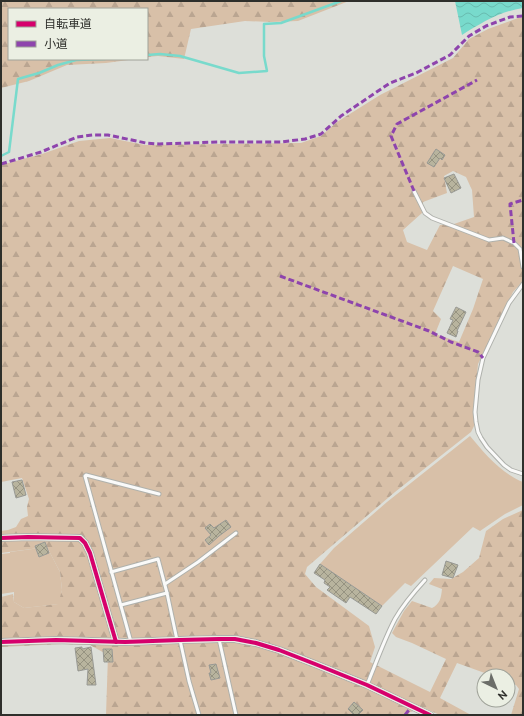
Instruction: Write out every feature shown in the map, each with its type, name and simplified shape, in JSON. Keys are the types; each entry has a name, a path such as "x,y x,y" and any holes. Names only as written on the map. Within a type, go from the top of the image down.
{"street":[{"path":"1,538 80,538 85,543 90,553 116,642"},
{"path":"1,642 56,640 131,642 235,639 273,648 316,664 367,685 430,715"}],"lane":[{"path":"414,191 425,212 432,218 489,240 503,238 514,243 520,249 523,267"},
{"path":"523,284 509,303 483,358 478,380 475,412 478,432 487,447 510,470 523,474"},
{"path":"131,642 85,476 86,475 159,494"},
{"path":"165,584 198,562 236,533"},
{"path":"112,572 158,559 189,682 199,715"},
{"path":"367,685 395,619 408,599 425,580"},
{"path":"121,604 167,593"},
{"path":"219,639 236,715"}],"green space":[{"path":"1,1 349,1 298,21 245,21 191,29 184,59 158,56 148,57 148,8 8,8 8,60 128,60 67,65 29,81 1,88"},
{"path":"518,18 523,18 523,281 513,292 478,364 474,426 471,432 395,492 307,567 305,574 316,587 369,626 375,647 370,662 430,692 446,659 396,637 392,633 404,611 412,601 432,608 438,603 441,598 442,589 429,584 434,578 451,579 463,572 479,558 486,531 503,519 523,510 523,715 511,715 513,708 516,708 516,699 519,689 516,685 516,668 476,668 476,670 457,663 440,698 471,715 440,715 424,708 410,712 408,715 106,715 108,655 90,645 62,644 1,647 1,597 13,594 14,602 24,608 58,604 62,590 60,572 47,547 1,553 1,531 16,527 21,519 28,516 27,507 29,499 22,478 1,482 1,165 42,154 79,141 110,138 145,145 301,143 321,136 337,122 380,95 453,58 469,39 488,29","holes":["453,171 466,177 472,190 474,217 454,224 440,225 427,250 407,242 403,230 422,213 423,202 447,193 444,176","453,266 483,279 473,309 459,342 435,334 441,319 433,311"]},
{"path":"470,436 487,456 508,474 523,482 523,505 505,514 480,531 473,527 411,586 405,583 382,606 320,564 334,548 387,502"},
{"path":"47,547 60,572 62,590 59,604 24,608 14,602 14,592 1,594 1,554"}],"water":[{"path":"455,1 523,1 523,8 499,15 462,35"}],"building":[{"path":"436,149 445,155 442,160 440,158 434,167 427,163"},
{"path":"454,174 461,188 451,193 444,178"},
{"path":"456,307 466,312 457,331 456,337 447,333 453,320 450,319"},
{"path":"22,480 26,495 16,498 12,482"},
{"path":"226,520 231,527 209,545 205,540 211,535 205,528 210,524 214,528"},
{"path":"45,542 49,553 39,557 35,546"},
{"path":"446,561 458,565 453,578 442,575"},
{"path":"320,564 382,606 376,614 350,597 346,603 327,590 330,587 324,583 325,580 314,573"},
{"path":"82,647 82,649 91,647 96,685 87,685 88,669 78,671 75,648"},
{"path":"103,649 112,649 113,662 104,662"},
{"path":"216,664 220,678 211,680 209,665"},
{"path":"354,702 363,710 358,715 354,715 348,709"}],"waterway":[{"path":"148,55 160,54 180,56 239,73 267,71 264,56 264,24 281,23 341,1"},
{"path":"1,156 9,152 18,79 76,60"}],"marked path":[{"path":"1,164 41,152 77,137 93,135 108,135 146,143 159,144 281,142 305,139 321,134 341,116 390,83 416,73 450,55 469,36 486,26 510,17 523,16"},
{"path":"414,191 391,136 397,124 477,80"},
{"path":"514,243 510,204 523,200"},
{"path":"280,276 429,331 451,342 478,352 483,358"},
{"path":"405,715 412,706"}],"cycle path":[{"path":"1,538 80,538 85,543 90,553 116,642"},
{"path":"1,642 56,640 125,642 235,639 256,643 279,650 315,664 367,685 430,715"}]}
